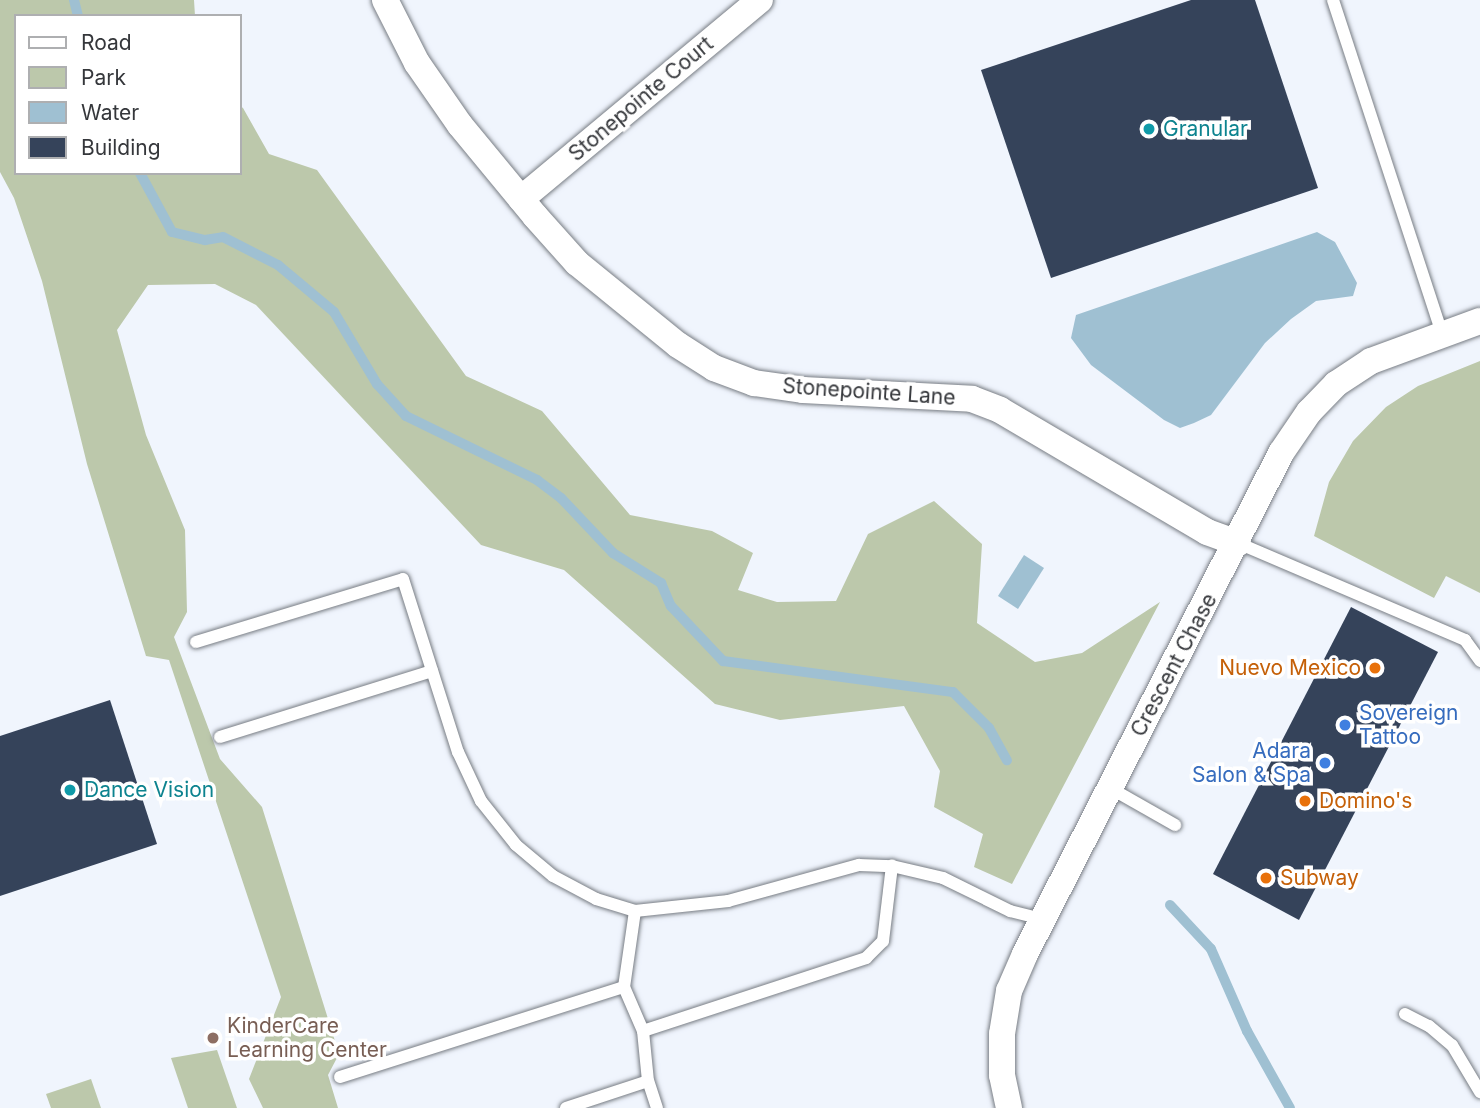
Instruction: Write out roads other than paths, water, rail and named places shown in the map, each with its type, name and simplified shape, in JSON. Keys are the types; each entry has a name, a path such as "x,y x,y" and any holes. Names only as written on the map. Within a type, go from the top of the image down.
{"street":[{"name":"Stonepointe Lane","path":"386,0 417,63 521,198 587,271 668,338 713,368 754,383 803,390 972,399 1000,410 1207,532 1238,543"},
{"name":"Stonepointe Court","path":"521,198 761,0"},
{"name":"Crescent Chase","path":"1009,1108 1002,1075 1002,1034 1009,991 1043,919 1238,543 1281,453 1309,412 1336,384 1371,361 1480,321"}],"lane":[{"path":"1333,0 1442,333"},
{"path":"1238,543 1465,640 1480,661"},
{"path":"196,642 403,579 458,752 481,800 516,845 553,876 596,899 635,911 728,901 859,865 892,866 943,878 1010,911 1043,919"},
{"path":"220,737 432,671"},
{"path":"1110,788 1175,825"},
{"path":"643,1031 866,958 883,941 892,866"},
{"path":"635,911 624,987 643,1031 648,1081 657,1108"},
{"path":"340,1077 624,987"},
{"path":"1405,1014 1429,1026 1452,1045 1480,1092"},
{"path":"566,1108 648,1081"}],"water":[{"path":"1317,232 1335,242 1357,283 1353,296 1316,301 1291,319 1265,343 1211,415 1194,423 1180,428 1164,420 1091,365 1071,338 1076,315"},
{"path":"1024,555 1044,568 1018,609 998,596"}],"waterway":[{"path":"74,0 78,14"},
{"path":"141,175 172,232 205,240 223,237 278,265 334,312 377,384 406,416 537,480 561,498 613,553 661,583 671,606 723,661 953,692 989,728 1007,760"},
{"path":"1170,905 1211,949 1247,1031 1290,1108"}],"place":[{"name":"Granular","path":"1149,129"},
{"name":"Nuevo Mexico","path":"1375,668"},
{"name":"Sovereign Tattoo","path":"1345,725"},
{"name":"Adara Salon & Spa","path":"1325,763"},
{"name":"Dance Vision","path":"70,790"},
{"name":"Domino's","path":"1305,801"},
{"name":"Subway","path":"1266,878"},
{"name":"KinderCare Learning Center","path":"213,1038"}]}
